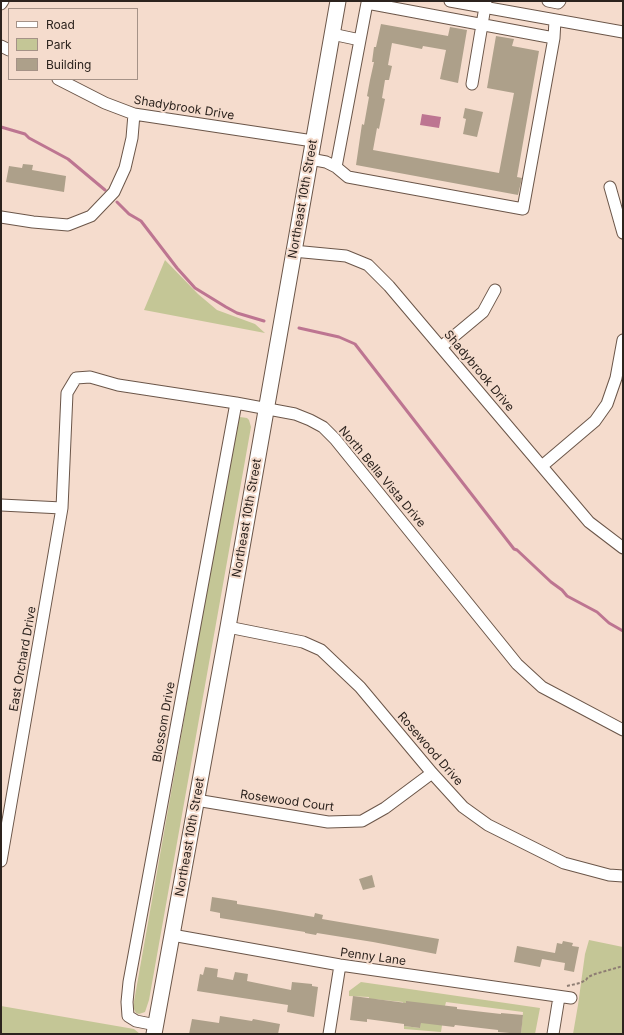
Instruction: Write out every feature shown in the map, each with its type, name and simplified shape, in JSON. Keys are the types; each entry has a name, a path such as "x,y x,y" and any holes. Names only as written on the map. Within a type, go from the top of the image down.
{"main road":[{"name":"Northeast 10th Street","path":"155,1030 228,627 338,1"}],"street":[{"path":"450,1 486,4 555,20 623,32"},
{"path":"548,1 558,3 560,1"},
{"path":"336,167 367,3 554,38"},
{"path":"472,84 486,4"},
{"path":"310,159 326,162 336,167 348,177 523,209 554,38 555,20"},
{"path":"332,34 360,40"},
{"name":"Shadybrook Drive","path":"60,80 105,103 134,114 313,141"},
{"path":"1,217 32,222 68,225 91,216 114,192 125,168 132,138 134,114"},
{"path":"610,187 623,233"},
{"name":"Shadybrook Drive","path":"293,251 346,256 368,265 389,286 589,522 623,548"},
{"path":"441,347 483,312 495,290"},
{"path":"542,466 595,421 606,404 616,378 623,340"},
{"name":"North Bella Vista Drive","path":"62,508 67,393 76,378 90,377 118,384 236,402 295,414 323,427 336,439 517,664 542,687 623,730"},
{"name":"Blossom Drive","path":"155,1030 128,1016 127,1002 129,982 236,402"},
{"path":"1,505 62,508"},
{"name":"East Orchard Drive","path":"1,861 62,508"},
{"name":"Rosewood Drive","path":"228,627 303,642 321,650 360,687 432,773 464,807 488,825 564,863 609,875 623,876"},
{"name":"Rosewood Court","path":"196,800 328,822 362,821 385,808 432,773"},
{"name":"Penny Lane","path":"172,935 340,965 565,998 553,1034"},
{"path":"329,1034 340,965"}],"path":[{"path":"566,986 580,983 595,974 623,966"}],"green space":[{"path":"165,260 198,294 217,310 255,324 265,333 144,310"},
{"path":"240,417 247,418 251,427 149,1000 145,1012 139,1014 136,1013 133,1007 237,421"},
{"path":"589,940 623,947 623,1034 573,1034 585,954"},
{"path":"361,982 540,1008 535,1034 521,1034 523,1012 446,1002 441,1032 404,1029 404,1026 420,1028 423,1004 405,1009 403,1002 373,999 369,1004 369,997 349,996 349,991"},
{"path":"1,1006 134,1029 140,1034 1,1034"}],"shaded area":[{"path":"422,114 441,117 439,128 420,125"}],"building":[{"path":"381,24 448,36 450,27 467,30 458,83 440,79 446,50 423,46 422,49 392,43 388,65 392,66 389,80 385,80 382,98 385,99 373,150 499,173 514,93 487,88 496,36 514,39 512,46 539,51 517,177 522,178 518,195 356,165 362,124 364,125 369,97 367,96 374,62 372,62 374,47 376,47"},
{"path":"465,108 483,112 477,137 463,134 466,119 463,118"},
{"path":"23,164 33,165 32,170 66,176 64,192 6,182 9,166 22,168"},
{"path":"372,875 375,887 363,890 359,879"},
{"path":"212,897 237,901 237,904 314,917 315,913 323,915 322,919 439,939 436,954 373,942 317,933 316,935 220,918 220,913 210,911"},
{"path":"563,941 573,943 572,946 579,947 574,972 564,970 565,963 542,959 540,967 514,962 517,946 555,953 557,943 562,944"},
{"path":"205,967 218,969 217,977 233,980 235,972 248,974 247,981 291,990 292,982 312,984 312,986 318,987 314,1017 287,1012 288,1005 197,991 200,974 203,975"},
{"path":"353,996 406,1003 406,1001 457,1007 457,1009 501,1014 523,1015 521,1034 455,1025 454,1027 421,1023 420,1028 404,1026 404,1024 367,1019 367,1022 350,1020"},
{"path":"220,1016 252,1021 253,1019 280,1024 278,1034 189,1034 192,1019 219,1023"}],"waterway":[{"path":"1,127 25,134 29,138 68,159 105,190"},
{"path":"117,202 129,214 141,221 177,268 195,288 237,313 264,321"},
{"path":"299,328 339,337 355,344 514,549 517,550 567,596 597,612 609,623 623,631"}]}
